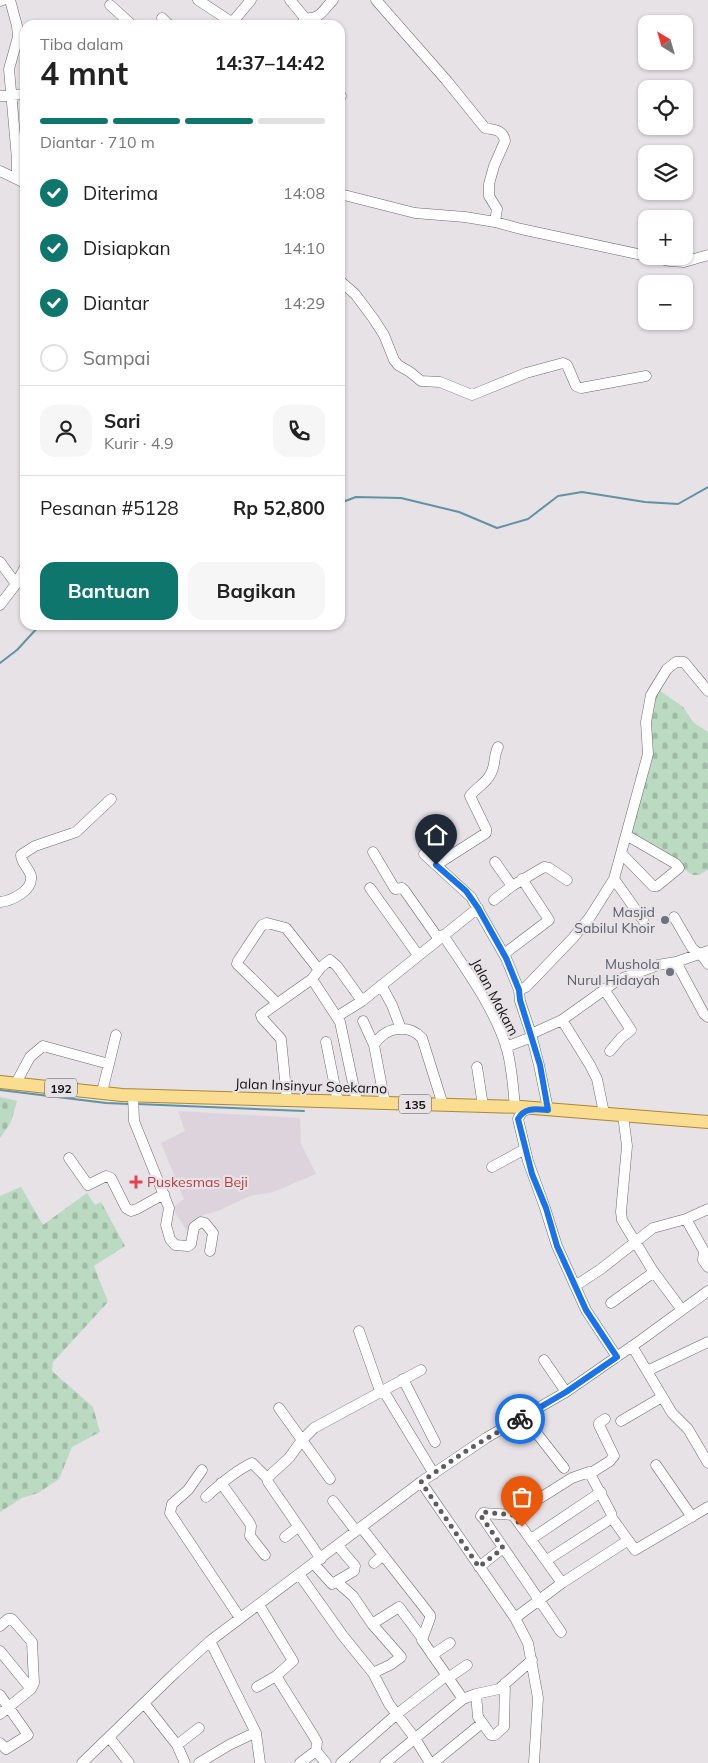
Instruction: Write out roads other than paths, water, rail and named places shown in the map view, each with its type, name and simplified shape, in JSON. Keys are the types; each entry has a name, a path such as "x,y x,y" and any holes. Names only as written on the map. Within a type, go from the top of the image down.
{"main road":[{"name":"192","path":"0,1082 102,1092 131,1100"},
{"name":"Jalan Insinyur Soekarno","path":"131,1100 287,1100 515,1107 708,1122"}],"street":[{"path":"10,0 18,37 9,70 5,95 20,176"},
{"path":"236,20 251,0"},
{"path":"290,0 302,20"},
{"path":"308,20 317,16 333,0"},
{"path":"376,0 447,81 485,128 496,129 504,138 505,142 494,166 489,184 489,196 497,209 495,222"},
{"path":"205,2 228,20"},
{"path":"110,5 126,20"},
{"path":"5,95 20,94"},
{"path":"0,171 20,181"},
{"path":"345,195 415,213 465,217 495,222 670,262 684,262 708,255"},
{"path":"345,285 356,294 384,335 396,363 421,381 440,382 472,395 526,373 563,363 567,365 576,386 582,388 646,376"},
{"path":"0,562 16,584"},
{"path":"0,605 20,576"},
{"path":"519,990 526,987 573,938 590,917 614,879 648,754 646,722 651,695 667,669 680,662 686,664 708,691"},
{"path":"436,865 486,833 486,829 470,796 491,775 493,759 498,747"},
{"path":"0,902 10,901 22,893 31,879 21,855 35,846 76,832 111,799"},
{"path":"621,852 652,886 657,886 679,868 676,864 626,834"},
{"name":"Jalan Makam","path":"373,852 395,889 404,889 441,936 488,1006 506,1046 510,1062 515,1107"},
{"name":"Jalan Makam","path":"424,854 466,891 504,954 519,990 520,1000 532,1035 540,1065 548,1110"},
{"path":"495,862 512,886"},
{"path":"494,900 522,879 547,867 567,880"},
{"path":"504,954 548,920 522,879"},
{"path":"614,879 643,920"},
{"path":"370,888 418,955"},
{"path":"338,1016 362,1000 478,908"},
{"path":"674,916 692,948 704,953 708,964"},
{"path":"277,1003 237,964 262,925 267,923 286,928 319,970"},
{"name":"Jalan Makam","path":"532,1035 562,1020 618,980 650,967 676,962 704,953"},
{"path":"287,1100 281,1039 261,1016 262,1013 312,979 329,961 333,961 362,1000"},
{"path":"676,962 704,1014 708,1017"},
{"path":"312,979 338,1016 357,1102"},
{"path":"381,985 392,1005 401,1029"},
{"path":"604,990 631,1030 610,1051"},
{"path":"562,1020 597,1079 604,1113"},
{"path":"363,1021 374,1045 385,1103"},
{"path":"374,1045 385,1034 401,1029 415,1031 422,1038 444,1105"},
{"path":"102,1092 116,1035"},
{"path":"506,1046 532,1035"},
{"path":"326,1042 338,1102"},
{"path":"16,1083 26,1063 43,1046 109,1064"},
{"path":"477,1067 484,1106"},
{"path":"131,1100 136,1129 169,1209 166,1225 173,1243 186,1247 190,1245 194,1227 202,1222 213,1232 210,1250"},
{"path":"531,1108 522,1112 518,1119 557,1246 586,1310 617,1357"},
{"path":"624,1115 627,1146 621,1212 622,1220 654,1272 682,1310"},
{"path":"492,1167 526,1149"},
{"path":"69,1158 88,1185 106,1176 111,1178 126,1208 131,1211 137,1210 164,1194"},
{"path":"575,1286 601,1269 655,1227 686,1220 708,1208"},
{"path":"686,1220 704,1250 703,1260 708,1267"},
{"path":"611,1303 654,1272"},
{"path":"82,1763 210,1641 240,1618 421,1482 477,1443 566,1392 708,1291"},
{"path":"359,1330 381,1391 434,1474"},
{"path":"647,1371 708,1342"},
{"path":"632,1346 672,1413 688,1429 708,1463"},
{"path":"544,1360 566,1392"},
{"path":"267,1478 289,1458 302,1440 314,1428 421,1370"},
{"path":"403,1379 434,1442"},
{"path":"621,1421 662,1397"},
{"path":"279,1408 330,1479"},
{"path":"524,1417 564,1468"},
{"path":"561,1632 481,1516 486,1512 513,1515 572,1478 588,1472 591,1473 610,1461 614,1456 599,1426 599,1423 604,1419"},
{"path":"206,1497 221,1483 252,1463 267,1478 332,1584 354,1571 355,1568 338,1546"},
{"path":"656,1465 692,1517"},
{"path":"202,1470 188,1490 172,1504 170,1514 240,1618"},
{"path":"591,1473 612,1518 633,1550 637,1550 708,1507"},
{"path":"421,1482 515,1618 528,1643 538,1698 534,1763"},
{"path":"221,1483 249,1522 251,1526 250,1536 265,1555"},
{"path":"531,1539 601,1492"},
{"path":"334,1501 384,1555 430,1616 422,1638"},
{"path":"513,1515 562,1583"},
{"path":"547,1560 612,1518"},
{"path":"285,1537 298,1527"},
{"path":"515,1618 562,1583 627,1541"},
{"path":"479,1567 503,1548"},
{"path":"374,1563 384,1555"},
{"path":"299,1574 343,1636 373,1673 389,1704 432,1763 482,1723"},
{"path":"337,1582 353,1596 372,1624 401,1657 373,1673"},
{"path":"256,1686 276,1676 292,1663 292,1659 259,1605"},
{"path":"372,1624 399,1607 463,1699"},
{"path":"0,1626 8,1619 12,1619 32,1642 34,1683 31,1689 0,1714"},
{"path":"210,1641 256,1733 260,1763"},
{"path":"432,1655 450,1643"},
{"path":"0,1651 31,1689"},
{"path":"385,1763 414,1737 463,1699 496,1690 532,1660"},
{"path":"341,1763 397,1714 447,1677 467,1665"},
{"path":"276,1676 313,1735 316,1742 316,1751 326,1763"},
{"path":"476,1694 477,1714 492,1736 495,1736 503,1729 505,1683"},
{"path":"0,1696 28,1735 7,1748 4,1748 0,1743"},
{"path":"144,1703 177,1745 185,1763"},
{"path":"177,1745 199,1728"},
{"path":"200,1763 250,1735"},
{"path":"109,1737 129,1763"},
{"path":"300,1763 316,1751"}],"waterway":[{"path":"345,501 356,497 401,498 459,512 497,528 528,519 558,496 582,492 645,502 678,504 708,487"},
{"path":"0,663 17,650 35,630"},
{"path":"0,1090 129,1104"},
{"path":"137,1104 304,1111"}],"place":[{"name":"Masjid Sabilul Khoir","path":"665,920"},
{"name":"Mushola Nurul Hidayah","path":"670,972"},
{"name":"Puskesmas Beji","path":"136,1182"}]}
